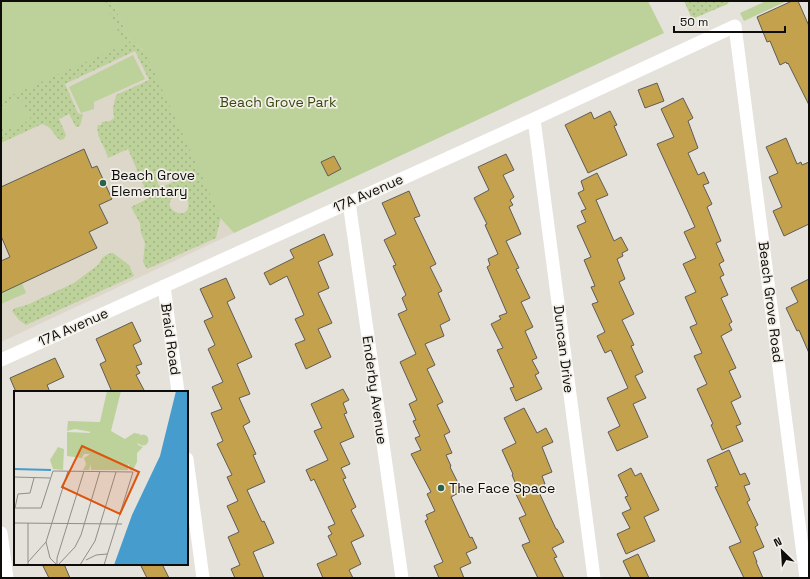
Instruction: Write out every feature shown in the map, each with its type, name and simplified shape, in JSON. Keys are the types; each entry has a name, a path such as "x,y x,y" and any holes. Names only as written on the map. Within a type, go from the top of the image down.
{"street":[{"name":"17A Avenue","path":"1,360 534,119 735,26"},
{"name":"Beach Grove Road","path":"735,26 806,578"},
{"name":"Duncan Drive","path":"534,119 594,578"},
{"name":"Enderby Avenue","path":"349,202 402,578"},
{"name":"Braid Road","path":"164,286 178,391"},
{"path":"188,466 203,578"},
{"path":"1,533 7,578"}],"shaded area":[{"name":"Beach Grove Elementary","path":"1,1 121,1 222,220 234,233 1,342"}],"green space":[{"path":"1,1 112,1 131,43 199,81 190,149 221,217 216,238 147,269 143,262 145,243 141,233 140,223 131,207 149,198 128,149 108,158 99,138 97,129 98,125 101,125 102,122 110,121 114,118 113,108 116,95 149,80 135,51 65,84 78,113 83,115 80,126 76,127 69,114 59,119 66,135 64,139 60,140 48,127 42,124 1,143 1,122 5,131 21,98 1,107","holes":["164,170 173,173 176,181 161,187 157,178","176,195 182,195 188,201 188,208 185,212 176,212 172,209 170,205 171,200"]},
{"path":"1,1 105,1 124,45 1,100"},
{"name":"Beach Grove Park","path":"112,1 648,1 664,33 234,233 222,220 144,50 131,43"},
{"path":"684,1 729,1 728,4 692,19"},
{"path":"766,1 787,1 744,21 740,13"},
{"path":"133,55 145,79 94,102 94,109 81,113 69,87"},
{"path":"21,98 31,120 5,131 1,122 1,107"},
{"path":"113,253 129,265 134,276 26,325 19,320 12,311 15,308 27,305 74,283 98,265 102,258"},
{"path":"22,283 26,293 1,304 1,293"}],"building":[{"path":"792,1 798,1 809,26 809,105 788,63 787,64 786,62 780,65 770,41 767,42 757,17"},
{"path":"657,83 664,101 645,108 638,90"},
{"path":"683,98 693,118 688,121 698,148 688,153 698,175 704,172 709,183 703,185 712,204 707,207 721,241 716,243 724,261 719,264 724,275 720,277 728,295 721,298 732,322 729,324 732,330 721,336 736,368 729,371 741,397 731,402 741,424 736,426 743,441 722,450 711,425 713,424 697,389 707,384 694,356 702,353 690,327 697,324 685,297 696,292 683,264 696,258 684,232 695,227 657,144 674,137 661,109"},
{"path":"610,111 617,125 614,126 627,155 588,173 565,125 591,112 594,119"},
{"path":"786,138 797,164 801,162 802,165 809,162 809,224 784,236 773,211 782,207 769,177 778,173 766,147"},
{"path":"84,149 92,168 97,166 112,199 99,205 108,223 89,232 97,248 1,293 1,261 10,257 1,236 1,187"},
{"path":"506,154 514,170 503,175 514,197 510,200 513,205 509,207 521,234 506,241 519,268 516,269 530,298 521,302 533,327 525,331 537,358 532,360 539,373 535,375 542,389 516,401 510,388 514,387 497,350 503,348 491,324 501,319 499,316 507,313 487,267 490,265 488,259 498,254 485,225 487,224 474,198 489,190 478,167"},
{"path":"334,156 341,169 328,176 321,162"},
{"path":"597,173 608,195 596,200 614,241 621,237 628,250 622,253 623,256 617,259 625,279 619,282 634,314 622,320 634,345 631,346 643,372 635,376 646,398 633,404 648,437 617,451 608,432 620,426 607,398 628,388 611,350 605,353 597,336 605,332 592,304 598,302 591,287 595,286 584,260 591,257 577,226 586,222 581,211 586,209 578,193 584,190 581,181"},
{"path":"409,191 420,216 414,218 436,264 430,267 442,291 438,293 450,320 440,325 444,336 425,344 435,365 427,369 443,402 437,405 450,432 444,435 452,453 446,455 451,466 450,467 462,491 451,497 470,538 472,537 477,548 466,553 471,563 460,568 464,578 439,578 434,566 443,562 425,521 428,519 426,515 435,511 427,494 431,492 411,454 421,450 415,438 420,436 413,421 416,420 409,404 417,400 400,362 416,354 398,314 407,310 402,298 406,295 393,266 396,265 384,240 396,234 382,203"},
{"path":"324,234 333,255 318,262 329,288 318,293 332,323 318,329 331,357 306,369 295,344 305,340 295,319 304,315 287,276 270,285 264,273 294,258 290,250"},
{"path":"226,278 235,298 227,302 252,357 237,364 250,394 239,398 250,422 243,426 256,454 253,455 265,482 247,490 274,543 253,552 264,578 235,578 231,569 240,565 228,537 239,532 227,506 238,501 227,477 232,475 217,444 223,441 211,413 222,409 212,387 223,382 208,349 215,345 204,321 213,317 200,289"},
{"path":"809,279 809,353 799,330 797,331 786,308 798,302 791,288"},
{"path":"132,322 141,341 133,345 142,364 136,366 140,373 136,375 144,391 112,391 100,364 106,361 96,339"},
{"path":"55,358 64,377 47,385 50,391 16,391 10,378"},
{"path":"343,389 349,400 343,403 347,413 344,414 354,437 340,443 350,464 341,468 346,478 343,479 356,507 351,510 364,536 351,542 361,564 349,570 353,578 323,578 317,564 337,555 328,536 332,534 328,527 335,524 314,479 311,481 306,470 328,460 314,431 322,428 311,404"},
{"path":"524,408 537,433 546,428 553,442 542,447 552,472 542,476 545,484 537,488 556,529 564,542 552,548 557,557 554,558 564,578 538,578 522,545 530,542 519,518 526,515 513,488 517,487 502,450 516,443 504,418"},
{"path":"729,450 740,475 745,473 750,484 744,486 750,500 747,502 758,525 755,527 764,547 753,552 763,578 744,578 729,547 741,542 715,487 718,486 707,460"},
{"path":"631,468 635,476 641,473 659,510 644,517 655,541 626,554 617,534 630,528 622,513 631,509 625,497 628,496 618,475"},
{"path":"638,554 649,578 631,578 623,561"},
{"path":"42,565 64,565 70,578 49,578"},
{"path":"140,565 162,565 169,578 147,578"}],"place":[{"name":"Beach Grove Elementary","path":"103,183"},
{"name":"The Face Space","path":"441,488"}]}
